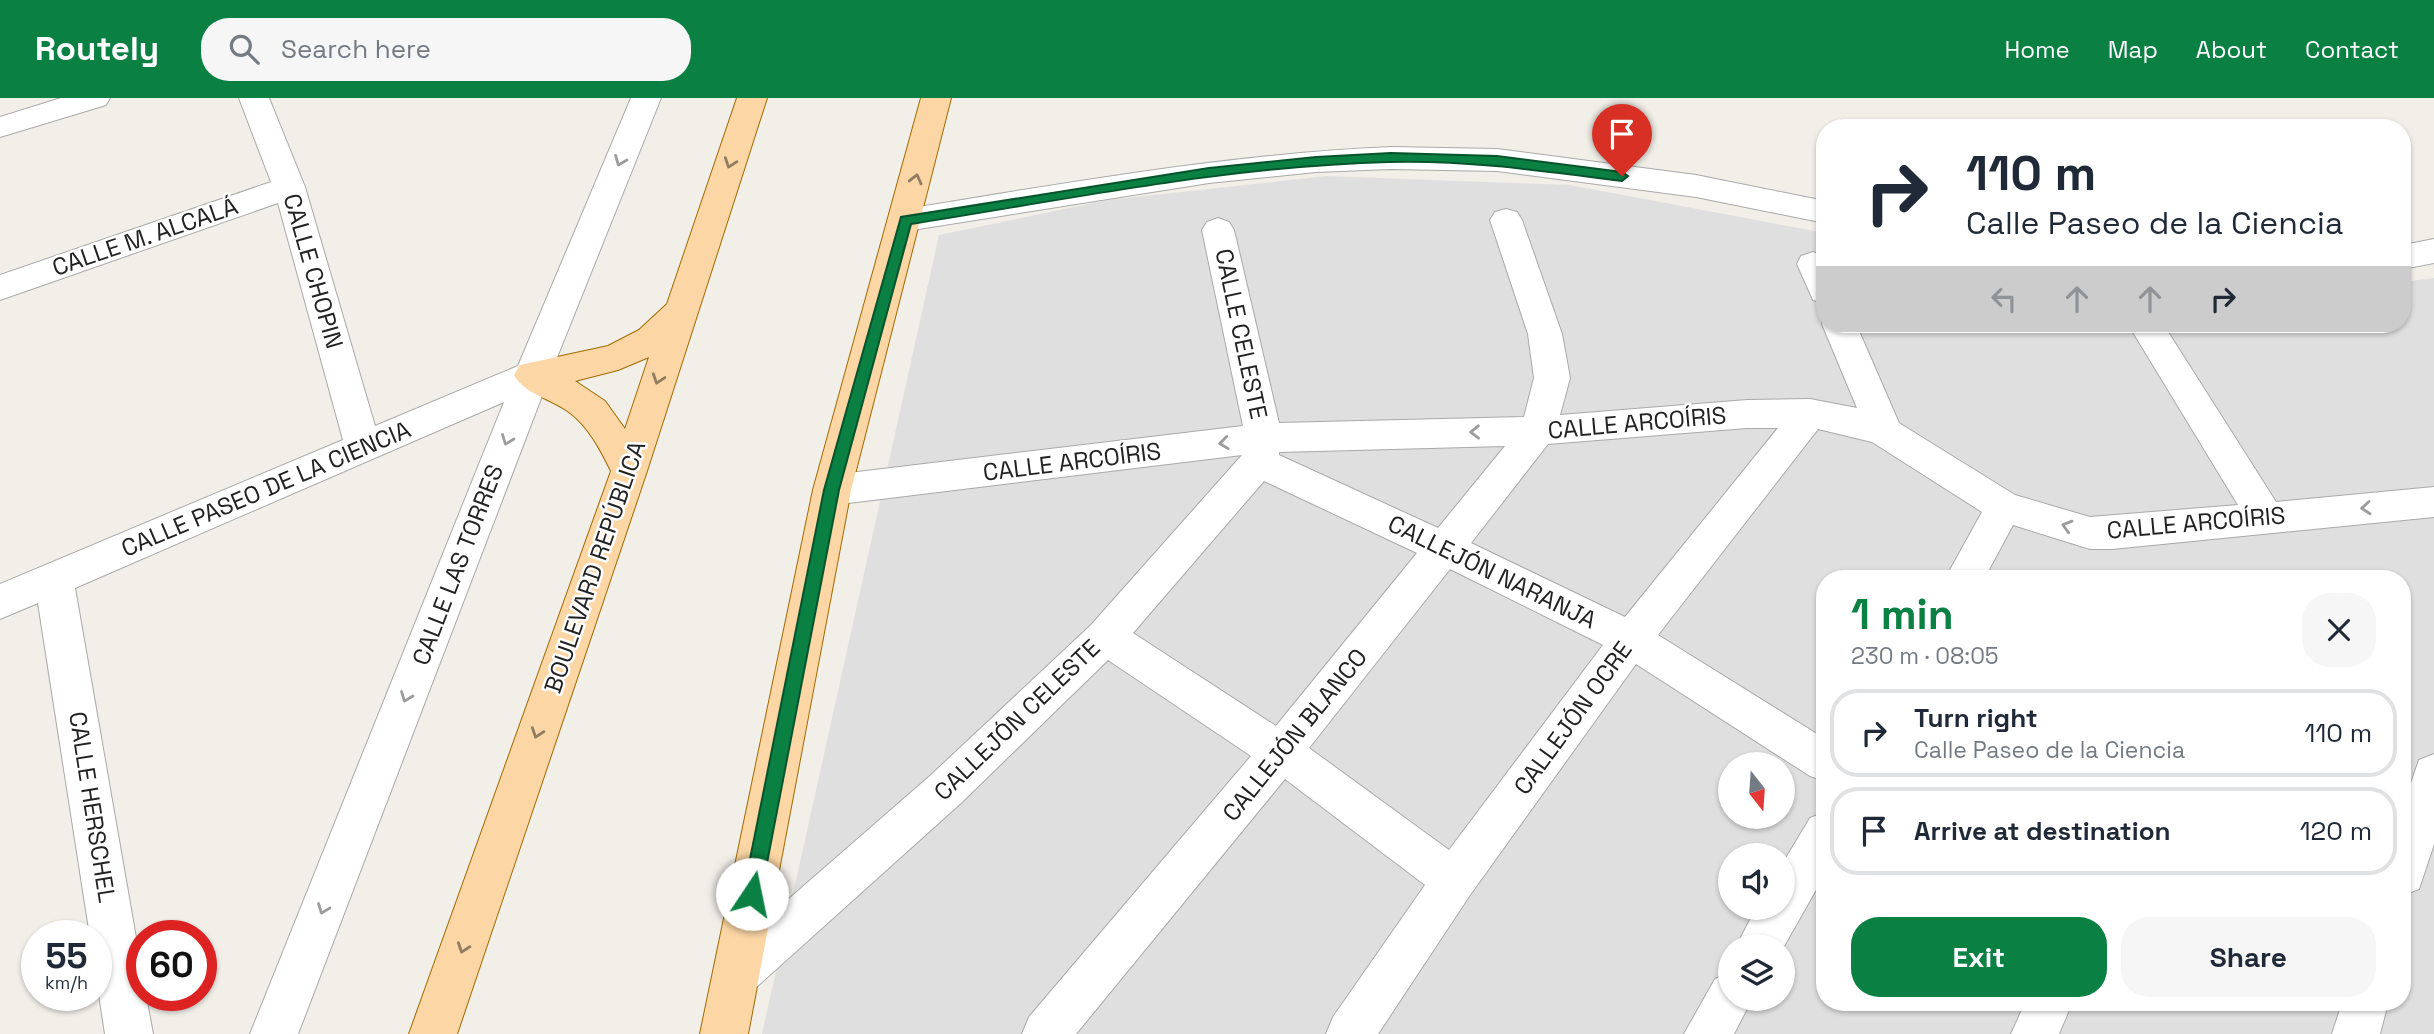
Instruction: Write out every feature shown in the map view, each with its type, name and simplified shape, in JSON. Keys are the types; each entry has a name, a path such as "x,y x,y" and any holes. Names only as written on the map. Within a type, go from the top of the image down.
{"main road":[{"name":"BOULEVARD REPÚBLICA","path":"433,1034 629,471 752,98"},
{"path":"724,1034 832,490 906,220 936,98"},
{"path":"532,375 625,354 648,341 679,313"},
{"path":"532,375 572,394 594,410 609,431 629,471"}],"street":[{"path":"0,127 95,98"},
{"name":"CALLE CHOPIN","path":"254,98 289,187 363,447"},
{"name":"CALLE LAS TORRES","path":"274,1034 532,375 646,98"},
{"path":"906,220 1209,172 1316,161 1391,158 1497,160 1696,186 1816,210"},
{"name":"CALLE M. ALCALÁ","path":"0,288 289,187"},
{"path":"1506,219 1545,334 1552,378 1538,431"},
{"name":"CALLE CELESTE","path":"1218,230 1261,450"},
{"path":"2411,255 2434,251"},
{"path":"1843,333 1885,432"},
{"path":"2151,333 2190,392 2265,517"},
{"name":"CALLE PASEO DE LA CIENCIA","path":"0,602 532,375"},
{"name":"CALLE ARCOÍRIS","path":"832,490 1261,450 1747,414 1810,413 1857,422 1885,432 2004,506 2090,533 2265,517 2428,507"},
{"name":"CALLEJÓN OCRE","path":"1350,1034 1454,880 1631,639 1810,413"},
{"name":"CALLEJÓN BLANCO","path":"1045,1034 1281,752 1538,431"},
{"name":"CALLEJÓN NARANJA","path":"1261,450 1446,549 1631,639 1816,756"},
{"name":"CALLEJÓN CELESTE","path":"736,975 946,789 1105,637 1261,450"},
{"path":"1969,570 2004,506"},
{"name":"CALLE HERSCHEL","path":"54,580 129,1034"},
{"path":"1105,637 1281,752 1454,880"},
{"path":"2411,835 2421,787"},
{"path":"1795,885 1816,848"},
{"path":"1708,1034 1722,1011"},
{"path":"2035,1034 2045,1011"},
{"path":"2356,1034 2363,1011"}],"shaded area":[{"path":"1326,176 1570,185 1816,231 1816,333 2411,333 2411,281 2434,278 2434,1034 762,1034 939,235 1108,200"}],"route":[{"path":"752,894 832,490 906,220 1209,172 1316,161 1391,158 1497,160 1622,176"}]}
